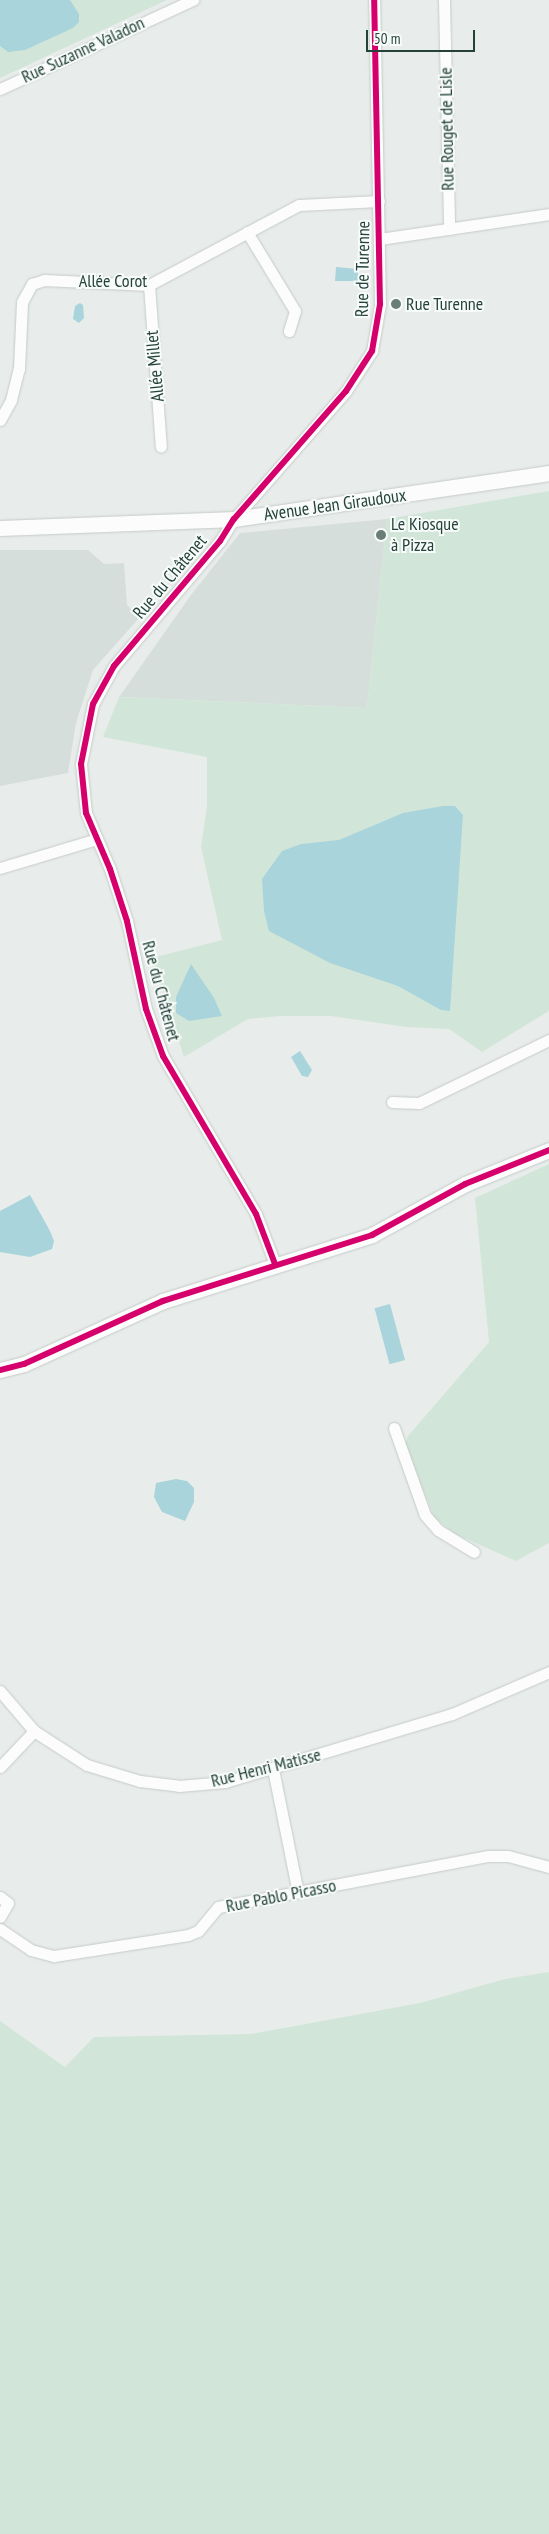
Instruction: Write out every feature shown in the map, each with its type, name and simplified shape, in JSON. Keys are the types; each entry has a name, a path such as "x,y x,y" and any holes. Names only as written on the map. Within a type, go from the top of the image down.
{"street":[{"name":"Rue Suzanne Valadon","path":"0,89 193,0"},
{"name":"Rue de Turenne","path":"234,519 346,391 372,351 380,304 374,0"},
{"name":"Rue Rouget de Lisle","path":"444,0 449,229"},
{"name":"Allée Corot","path":"0,420 11,400 19,369 22,302 32,284 44,280 149,285 298,205 379,201"},
{"path":"380,239 549,214"},
{"path":"247,232 296,312 289,331"},
{"name":"Allée Millet","path":"149,285 161,447"},
{"name":"Avenue Jean Giraudoux","path":"0,528 234,519 549,473"},
{"name":"Rue du Châtenet","path":"234,519 220,541 114,666 93,704 81,764 86,813 127,922 146,1009 163,1056 256,1214 275,1264"},
{"path":"0,868 97,839"},
{"path":"392,1102 419,1103 548,1043"},
{"path":"0,1370 24,1364 163,1301 275,1264 372,1235 465,1184 549,1150"},
{"path":"394,1428 425,1515 438,1530 474,1552"},
{"name":"Rue Henri Matisse","path":"0,1691 34,1731 87,1765 140,1781 179,1786 224,1782 273,1769 452,1714 549,1672"},
{"path":"0,1767 34,1731"},
{"path":"273,1769 298,1893"},
{"name":"Rue Pablo Picasso","path":"0,1929 32,1950 54,1956 188,1936 198,1931 218,1907 488,1856 508,1856 549,1867"},
{"path":"0,1897 8,1904 0,1918"}],"shaded area":[{"path":"387,519 367,708 119,697 191,595 240,533"},
{"path":"0,550 88,550 104,564 124,563 127,605 140,617 93,670 76,723 68,773 0,786"}],"green space":[{"path":"0,0 167,0 0,78"},
{"path":"549,491 549,1011 482,1052 449,1029 406,1027 331,1016 281,1016 248,1019 184,1057 152,958 222,940 201,847 207,806 207,757 103,737 119,697 367,708 387,519"},
{"path":"549,1164 549,1543 516,1561 455,1534 434,1517 405,1444 408,1436 489,1342 475,1198"},
{"path":"549,1972 549,2534 0,2534 0,2021 65,2067 94,2037 251,2034 420,2003 505,1979"}],"water":[{"path":"0,0 70,0 79,14 79,22 73,28 25,50 8,52 0,46"},
{"path":"336,267 358,269 358,281 335,281"},
{"path":"80,303 83,305 84,318 79,323 73,319 75,306"},
{"path":"443,806 455,806 463,815 450,1011 441,1010 398,986 330,963 269,931 264,911 262,879 282,851 301,844 339,840 403,813"},
{"path":"191,964 214,998 222,1016 189,1021 176,1013 176,997"},
{"path":"300,1051 312,1070 308,1077 302,1076 291,1057"},
{"path":"30,1195 50,1231 54,1241 52,1249 30,1257 0,1252 0,1211"},
{"path":"390,1304 405,1360 390,1364 375,1308"},
{"path":"176,1479 187,1481 194,1488 194,1502 185,1521 162,1512 154,1497 156,1483"}],"cycle path":[{"path":"275,1264 256,1214 163,1056 146,1009 127,921 110,869 86,813 81,764 93,704 114,666 220,541 234,519 346,391 372,351 380,304 374,0"},
{"path":"0,1370 24,1364 163,1301 372,1235 465,1184 549,1150"}],"place":[{"name":"Rue Turenne","path":"396,304"},
{"name":"Le Kiosque à Pizza","path":"381,535"}]}
